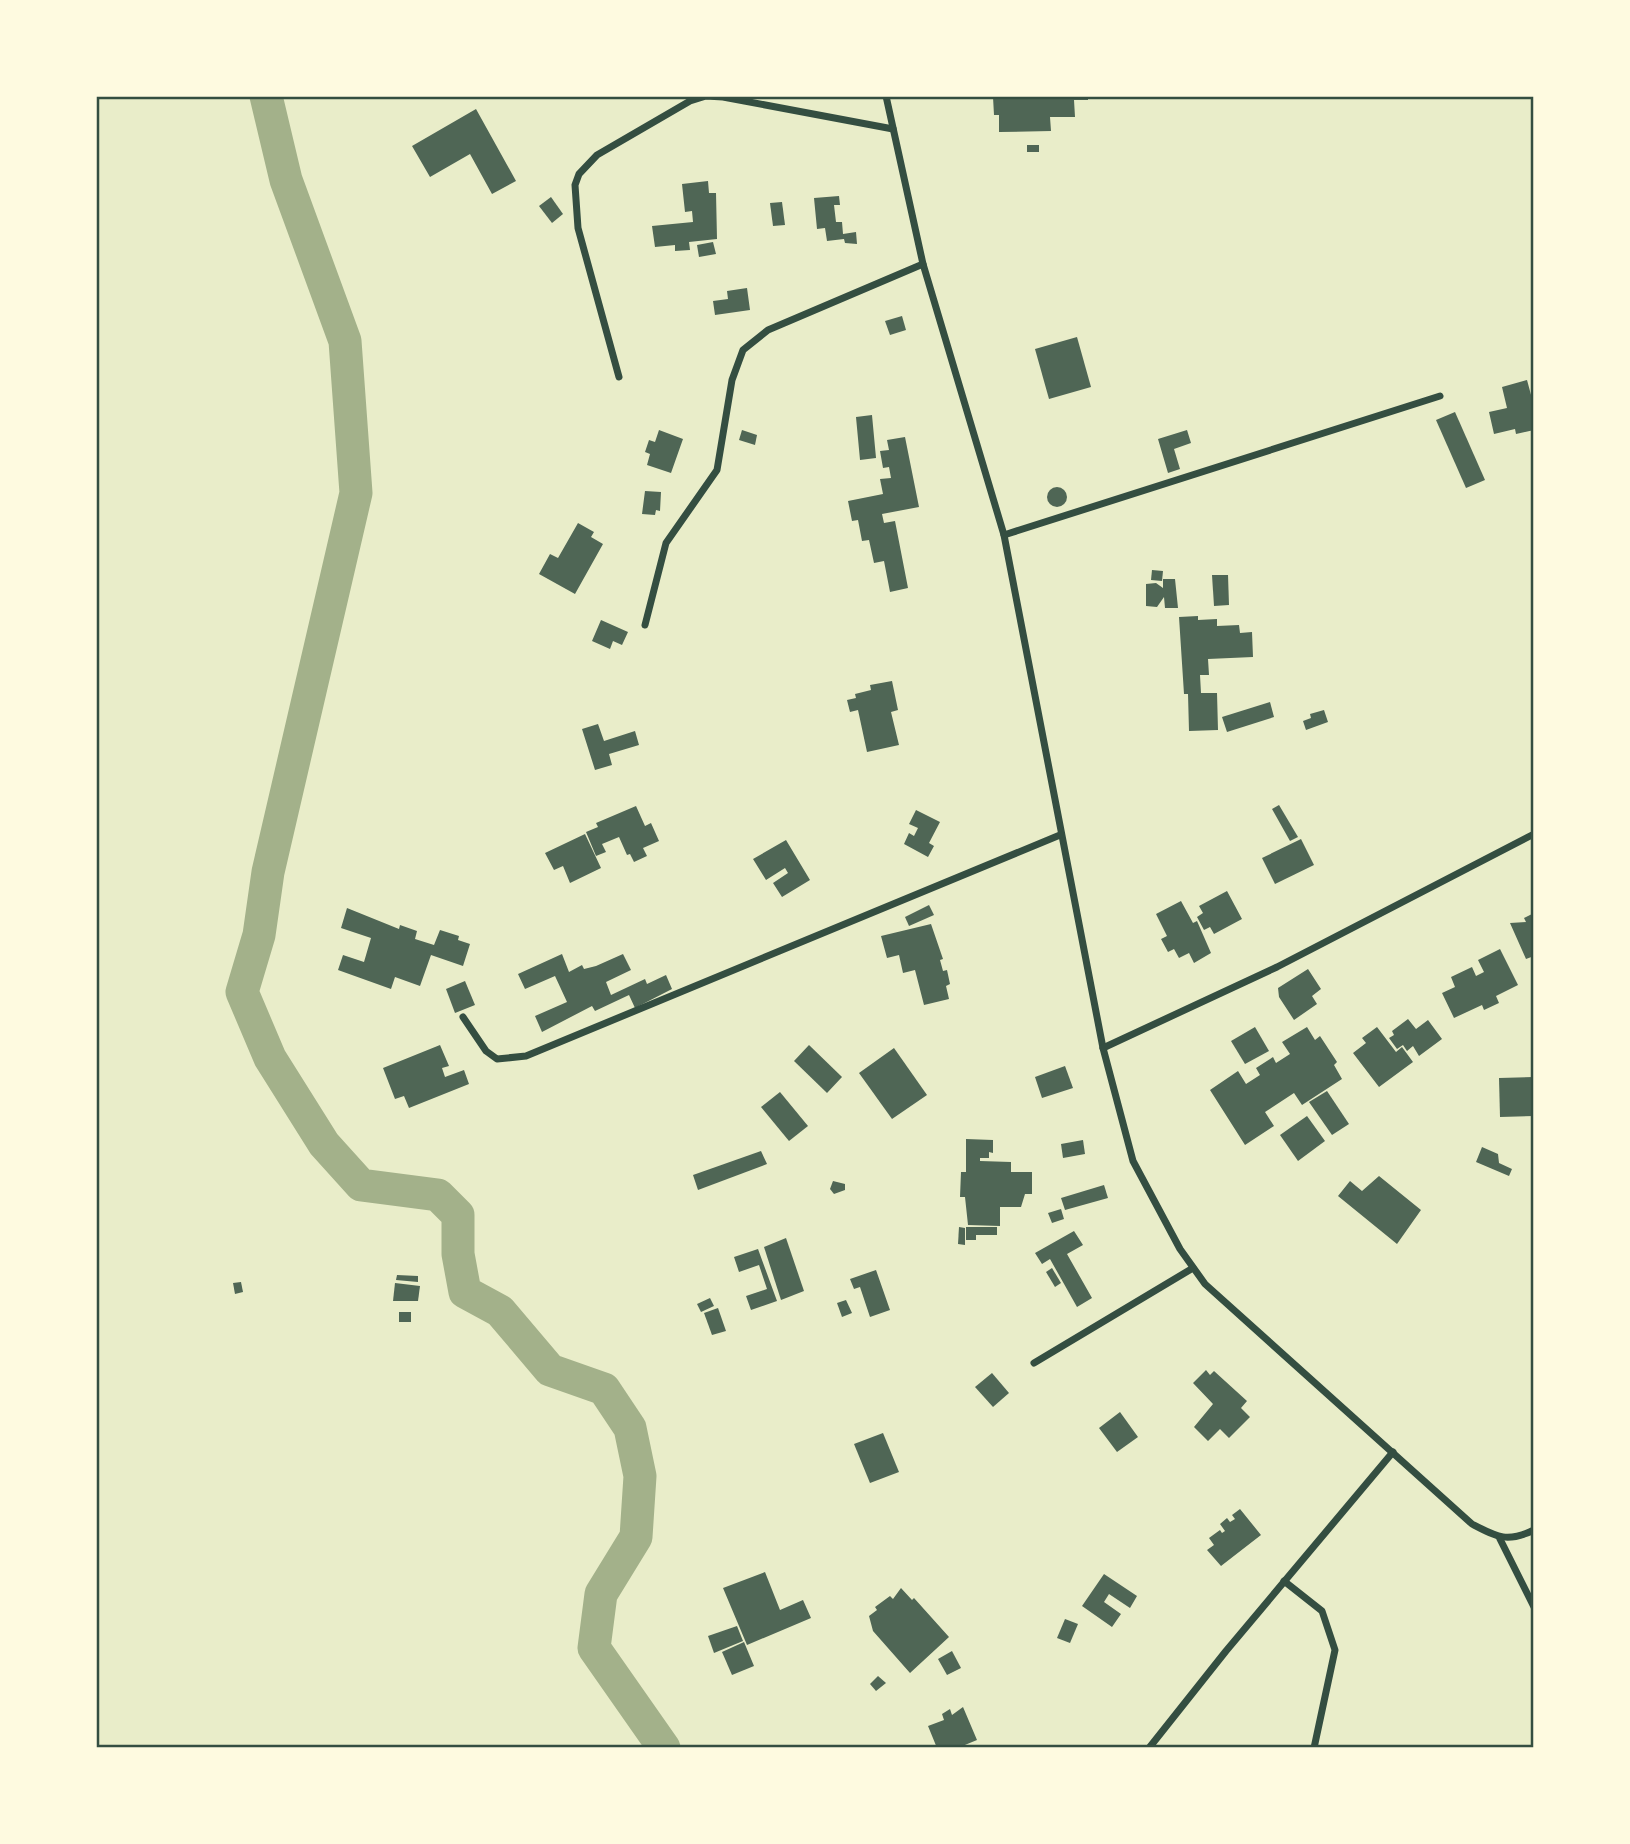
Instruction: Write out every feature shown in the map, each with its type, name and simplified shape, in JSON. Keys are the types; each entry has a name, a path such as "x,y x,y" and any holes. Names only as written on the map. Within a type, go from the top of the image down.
{"street":[{"path":"619,377 578,228 575,185 579,174 597,155 674,108 706,96 893,128"},
{"path":"886,96 923,264 1004,535 1103,1048 1133,1161 1152,1202 1205,1284 1472,1524 1500,1539 1534,1607"},
{"path":"645,625 666,542 717,470 732,380 743,351 768,330 923,264"},
{"path":"1004,535 1440,396"},
{"path":"1103,1048 1277,967 1534,834"},
{"path":"463,1017 486,1051 496,1059 526,1056 1060,835"},
{"path":"1034,1363 1193,1268"},
{"path":"1149,1748 1393,1452"},
{"path":"1500,1539 1521,1536 1534,1530"},
{"path":"1284,1581 1322,1611 1335,1650 1314,1748"}],"building":[{"path":"1088,96 1088,100 1074,100 1075,117 1050,117 1051,131 999,132 999,115 994,115 993,97"},
{"path":"476,109 516,181 492,194 470,154 430,177 412,146"},
{"path":"1027,145 1039,145 1039,152 1027,152"},
{"path":"708,181 709,193 716,193 717,239 689,242 690,250 675,251 675,245 655,247 652,226 693,222 692,211 685,212 682,184"},
{"path":"839,196 840,205 834,205 836,222 842,222 843,234 856,232 857,244 845,243 844,239 827,241 825,228 817,229 814,198"},
{"path":"551,197 563,214 552,223 539,206"},
{"path":"782,202 785,225 773,226 770,203"},
{"path":"713,242 716,254 699,257 697,245"},
{"path":"747,288 750,310 715,315 713,301 728,299 727,291"},
{"path":"902,316 906,330 890,335 885,321"},
{"path":"1077,337 1091,387 1049,399 1035,349"},
{"path":"1527,380 1534,406 1534,430 1516,434 1515,429 1494,434 1489,412 1507,408 1502,387"},
{"path":"1455,412 1485,480 1466,488 1436,420"},
{"path":"872,415 876,458 860,460 856,417"},
{"path":"659,430 683,439 671,473 647,465 650,454 645,452 649,440 655,442"},
{"path":"742,430 757,435 755,445 739,440"},
{"path":"1187,430 1191,443 1174,449 1180,469 1168,473 1158,439"},
{"path":"905,437 919,507 882,514 884,523 895,521 908,588 890,592 884,561 874,563 869,540 862,541 858,520 852,521 848,501 883,494 880,479 891,478 889,467 883,468 880,451 889,450 887,440"},
{"path":"1057,487 1064,490 1067,497 1064,504 1057,507 1050,504 1047,497 1050,490"},
{"path":"645,491 661,492 660,511 656,510 655,515 642,514"},
{"path":"578,523 594,532 591,537 603,544 575,594 539,574 550,554 558,558"},
{"path":"1152,570 1163,571 1162,581 1151,580"},
{"path":"1212,575 1228,575 1229,605 1214,606"},
{"path":"1163,579 1175,579 1178,608 1165,608 1164,597 1157,607 1146,606 1146,584 1156,583 1163,588"},
{"path":"1198,616 1198,620 1217,619 1217,626 1239,625 1240,633 1252,632 1253,657 1208,659 1209,675 1200,675 1201,693 1217,693 1218,730 1189,731 1188,694 1184,694 1179,617"},
{"path":"601,620 628,632 622,645 613,641 610,649 592,641"},
{"path":"892,681 898,710 891,712 899,745 867,752 858,710 850,712 847,700 856,698 855,694 871,690 870,685"},
{"path":"1270,702 1274,717 1227,732 1222,717"},
{"path":"1324,710 1328,722 1306,730 1303,721 1311,718 1310,714"},
{"path":"598,724 604,741 635,731 639,745 609,754 612,765 595,770 582,729"},
{"path":"1279,805 1298,837 1290,841 1272,809"},
{"path":"636,806 645,826 651,823 659,841 643,848 647,856 634,862 630,854 627,855 619,837 602,844 606,852 596,856 586,832 598,827 596,823"},
{"path":"916,810 940,822 929,843 934,846 928,857 904,844 909,833 914,836 918,828 909,824"},
{"path":"585,834 601,868 570,883 563,866 554,870 545,853"},
{"path":"1301,839 1314,865 1275,884 1262,858"},
{"path":"786,840 810,880 782,897 773,883 788,873 785,868 766,880 753,859"},
{"path":"1227,891 1242,919 1214,934 1210,927 1204,930 1197,917 1203,913 1199,906"},
{"path":"1181,901 1193,923 1197,921 1211,953 1194,963 1189,953 1179,958 1174,949 1168,952 1161,939 1167,936 1156,914"},
{"path":"929,905 934,915 909,926 905,917"},
{"path":"347,908 399,929 400,925 417,931 415,939 434,945 440,930 459,936 458,940 470,944 463,966 431,955 420,986 395,977 391,989 338,970 343,955 364,962 371,938 341,928"},
{"path":"1534,913 1534,956 1526,959 1510,923 1526,922 1524,918"},
{"path":"931,924 943,959 940,960 943,971 947,970 949,999 924,1005 915,970 903,973 899,955 887,958 881,936"},
{"path":"1500,949 1518,985 1496,996 1499,1003 1484,1010 1482,1005 1454,1018 1442,993 1455,987 1451,977 1472,967 1476,976 1484,972 1478,960"},
{"path":"562,954 569,972 582,965 584,969 596,966 623,954 631,970 606,982 611,995 645,979 647,984 666,975 672,989 635,1008 629,995 595,1011 592,1006 542,1032 535,1016 567,1002 555,976 525,989 518,974"},
{"path":"1308,969 1321,989 1312,996 1317,1004 1294,1020 1279,997 1278,988"},
{"path":"465,981 475,1005 455,1013 446,989"},
{"path":"1408,1019 1416,1029 1428,1020 1442,1039 1419,1056 1413,1046 1407,1051 1403,1045 1397,1049 1389,1038 1394,1035 1392,1031"},
{"path":"1255,1027 1269,1051 1245,1064 1231,1041"},
{"path":"1307,1027 1315,1040 1320,1036 1337,1062 1334,1065 1342,1079 1302,1105 1294,1093 1265,1112 1274,1126 1245,1145 1210,1090 1238,1071 1246,1084 1260,1075 1256,1068 1273,1057 1276,1063 1290,1054 1282,1042"},
{"path":"1377,1027 1396,1052 1402,1047 1413,1062 1379,1087 1353,1053 1366,1043 1362,1038"},
{"path":"440,1045 449,1066 442,1068 445,1077 464,1070 469,1084 409,1108 404,1096 395,1099 383,1068"},
{"path":"809,1045 842,1077 827,1093 794,1061"},
{"path":"894,1048 927,1095 892,1119 859,1073"},
{"path":"1065,1066 1073,1088 1042,1098 1035,1077"},
{"path":"1534,1077 1534,1116 1500,1117 1499,1078"},
{"path":"1327,1091 1349,1124 1332,1135 1309,1102"},
{"path":"780,1092 808,1126 789,1141 761,1107"},
{"path":"1307,1116 1325,1141 1298,1161 1280,1135"},
{"path":"966,1139 993,1140 993,1153 989,1152 989,1158 980,1158 980,1161 1011,1162 1011,1172 1032,1172 1032,1194 1025,1194 1021,1207 1000,1207 1000,1226 968,1225 965,1197 960,1197 961,1172 966,1172"},
{"path":"1083,1140 1085,1154 1063,1158 1061,1144"},
{"path":"1482,1147 1498,1154 1499,1163 1512,1169 1509,1176 1476,1162"},
{"path":"761,1151 767,1164 698,1190 693,1175"},
{"path":"1379,1176 1421,1210 1397,1244 1338,1196 1350,1181 1362,1191"},
{"path":"833,1181 845,1184 845,1190 834,1194 830,1189"},
{"path":"1104,1185 1108,1198 1065,1210 1061,1198"},
{"path":"1061,1209 1064,1219 1052,1223 1048,1213"},
{"path":"959,1227 965,1228 965,1245 958,1244"},
{"path":"966,1227 997,1227 997,1235 976,1235 976,1240 966,1240"},
{"path":"1074,1231 1083,1245 1067,1254 1092,1298 1077,1307 1050,1259 1042,1264 1035,1253"},
{"path":"786,1238 804,1291 781,1300 764,1247"},
{"path":"758,1249 777,1301 751,1310 746,1296 767,1289 759,1265 739,1272 734,1257"},
{"path":"1052,1268 1061,1283 1055,1287 1046,1272"},
{"path":"876,1270 890,1310 870,1317 860,1287 854,1289 850,1279"},
{"path":"397,1275 418,1276 418,1282 396,1280"},
{"path":"241,1282 243,1292 235,1294 233,1283"},
{"path":"395,1283 420,1286 418,1301 393,1301"},
{"path":"710,1298 714,1306 701,1312 697,1304"},
{"path":"846,1300 852,1313 842,1317 837,1303"},
{"path":"718,1308 726,1331 712,1335 704,1313"},
{"path":"399,1312 411,1312 411,1322 399,1322"},
{"path":"1206,1370 1210,1375 1214,1371 1247,1401 1241,1408 1250,1417 1229,1438 1220,1429 1208,1441 1194,1427 1213,1404 1193,1383"},
{"path":"992,1373 1009,1393 993,1407 975,1387"},
{"path":"1120,1412 1138,1437 1117,1452 1099,1428"},
{"path":"883,1433 899,1472 870,1483 854,1444"},
{"path":"1240,1509 1261,1535 1221,1566 1207,1550 1214,1545 1209,1538 1220,1530 1222,1533 1225,1531 1220,1524 1227,1518 1230,1522 1235,1519 1232,1515"},
{"path":"765,1572 780,1610 803,1600 811,1618 747,1645 723,1588"},
{"path":"1104,1574 1137,1596 1130,1608 1109,1594 1104,1602 1121,1614 1112,1627 1082,1606"},
{"path":"901,1588 912,1600 914,1598 949,1637 910,1673 873,1631 869,1616 877,1610 875,1607 890,1596 893,1599"},
{"path":"1065,1619 1078,1624 1070,1643 1057,1638"},
{"path":"737,1626 743,1641 714,1653 708,1636"},
{"path":"744,1642 754,1666 732,1675 722,1652"},
{"path":"952,1651 961,1668 947,1675 938,1659"},
{"path":"878,1676 886,1683 876,1691 870,1684"},
{"path":"963,1707 977,1740 960,1747 937,1748 928,1726 944,1720 942,1714 950,1709 952,1715"}],"waterway":[{"path":"266,96 286,180 345,341 356,493 268,872 259,935 242,992 270,1058 324,1144 361,1185 438,1195 458,1215 458,1254 465,1292 500,1311 550,1370 604,1389 630,1428 640,1476 636,1537 601,1594 594,1648 664,1748"}]}
